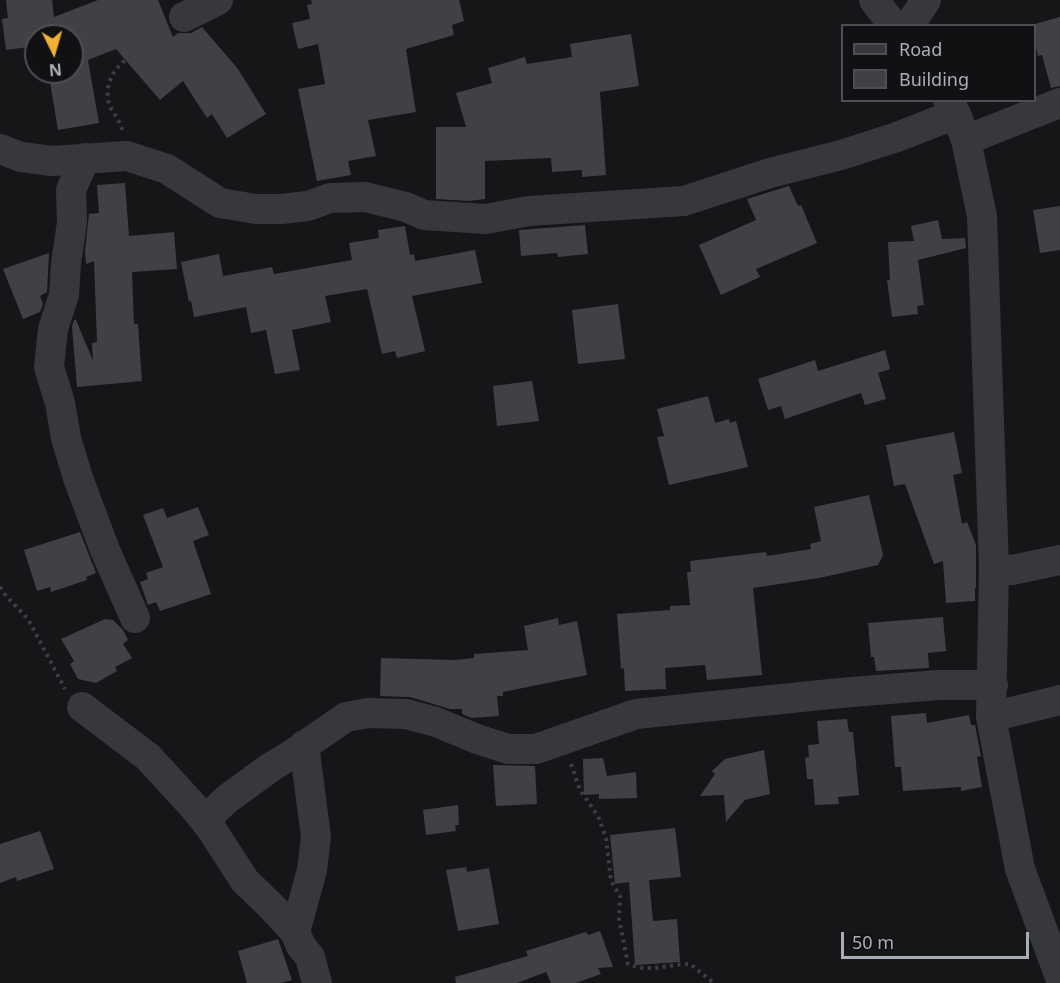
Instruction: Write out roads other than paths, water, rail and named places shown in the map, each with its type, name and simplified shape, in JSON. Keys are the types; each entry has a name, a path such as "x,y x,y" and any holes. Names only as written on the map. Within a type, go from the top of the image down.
{"street":[{"path":"184,16 218,0"},
{"path":"874,0 892,24"},
{"path":"910,24 926,0"},
{"path":"0,149 21,157 52,161 127,156 167,169 220,203 256,209 308,206 330,198 365,197 424,214 486,219 529,211 684,201 770,173 841,155 956,118 1060,103"},
{"path":"956,118 982,216 994,568 992,717 1020,869 1060,977"},
{"path":"85,158 71,190 72,222 64,295 52,329 49,367 78,477 105,550 135,618"},
{"path":"994,568 1012,570 1060,560"},
{"path":"205,820 270,766 346,717 368,713 406,714 436,722 508,749 536,749 636,714 938,685 993,685"},
{"path":"992,717 1060,700"},
{"path":"82,707 148,757 205,820 245,881 294,932 310,957 317,983"},
{"path":"294,932 312,870 316,837 304,745"}]}
